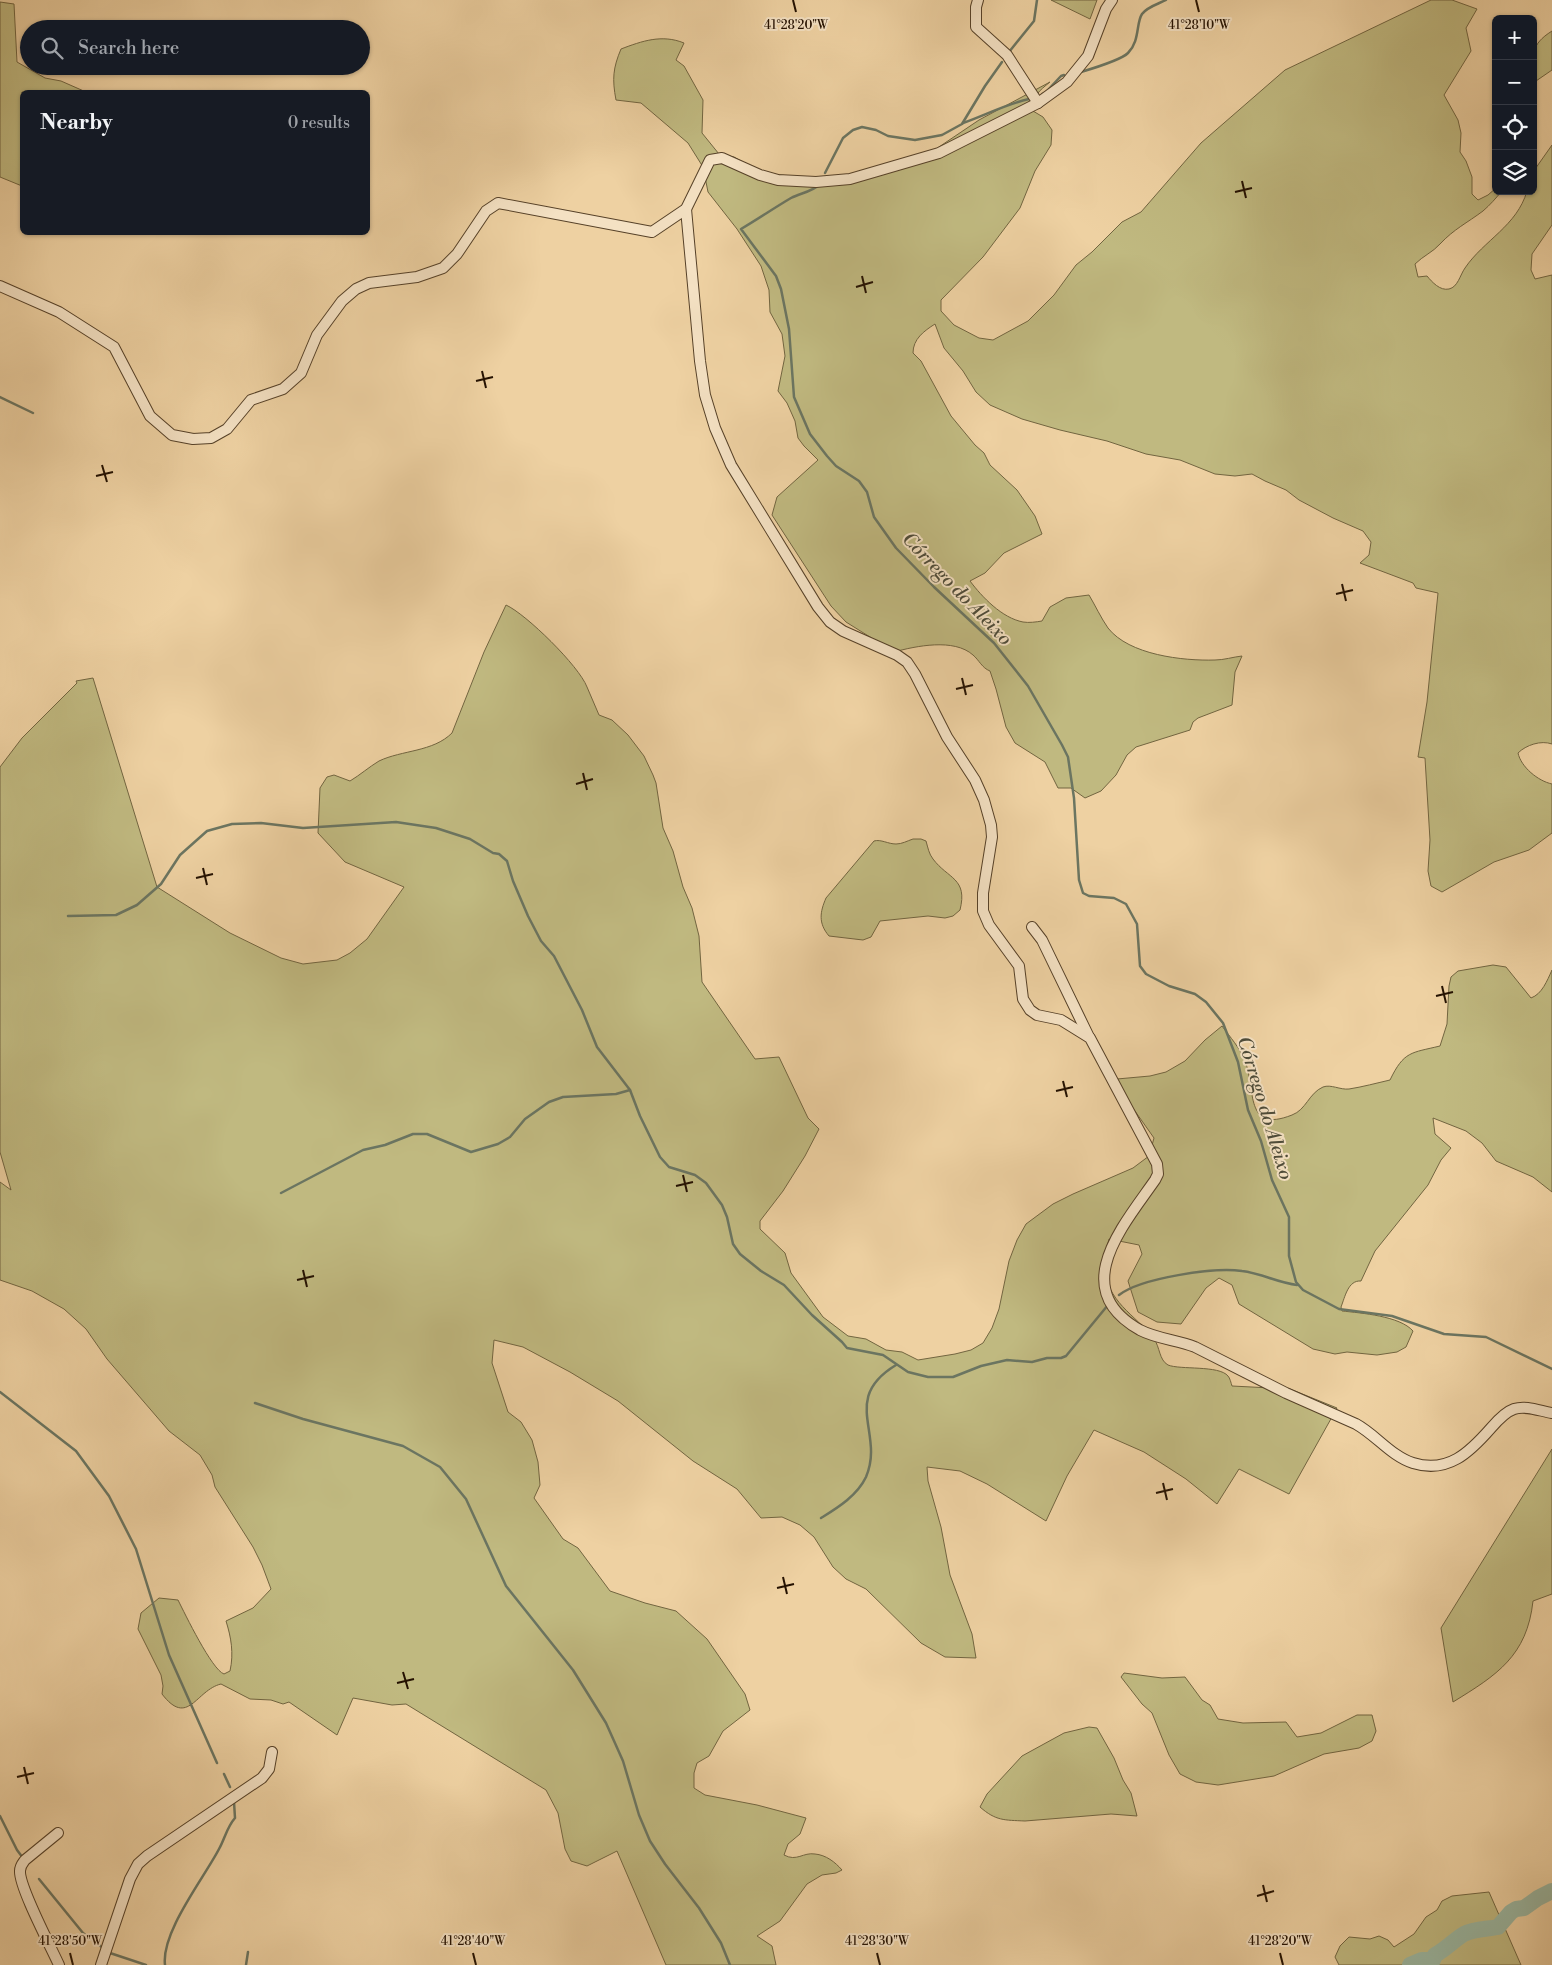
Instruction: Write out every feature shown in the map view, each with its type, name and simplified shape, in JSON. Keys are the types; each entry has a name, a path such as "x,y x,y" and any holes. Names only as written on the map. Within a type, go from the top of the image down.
{"street":[{"path":"978,0 976,27 1007,55 1038,103"},
{"path":"0,286 59,312 114,347 150,416 172,435 193,439 211,438 227,429 251,400 283,389 301,373 317,335 342,301 356,289 369,283 417,277 443,268 457,254 486,211 498,203 652,232 686,209 710,160 722,158 760,175 778,180 816,182 850,179 939,152 1038,103 1067,82 1088,56 1106,8 1112,0"},
{"path":"686,209 705,396 724,450 780,547 824,615 836,627 903,659 915,674 947,737 976,780 984,800 992,825 992,837 983,893 983,911 989,925 1019,966 1023,999 1030,1010 1037,1015 1061,1020 1090,1038"},
{"path":"1032,927 1042,940 1090,1038 1155,1159 1158,1169 1155,1180 1113,1242 1104,1269 1103,1280 1108,1298 1116,1310 1129,1323 1150,1335 1183,1342 1195,1347 1286,1393 1356,1424 1393,1452 1413,1463 1435,1465 1456,1460 1476,1446 1500,1419 1513,1410 1530,1408 1552,1413"},
{"path":"101,1965 130,1879 138,1864 262,1778 269,1769 272,1752"},
{"path":"58,1834 25,1860 21,1865 20,1872 32,1905 59,1965"}],"shaded area":[{"path":"1051,0 1097,0 1090,19"},
{"path":"1431,0 1452,0 1477,9 1466,28 1471,51 1444,95 1458,120 1461,133 1460,152 1466,161 1472,177 1472,194 1478,200 1492,192 1492,195 1499,195 1483,211 1456,230 1415,264 1418,277 1427,276 1436,286 1442,289 1449,289 1455,286 1473,258 1516,214 1525,195 1537,195 1537,166 1552,145 1552,225 1532,254 1531,270 1535,279 1552,275 1552,744 1534,744 1518,753 1531,773 1541,780 1552,784 1552,833 1529,850 1494,862 1442,892 1431,886 1428,871 1430,840 1425,758 1418,757 1427,702 1438,593 1416,588 1413,583 1360,563 1369,555 1371,542 1363,531 1333,518 1299,500 1286,490 1252,474 1235,476 1215,474 1180,460 1146,454 1107,441 1022,419 990,405 976,392 963,371 944,348 935,324 917,340 913,353 921,361 951,416 984,453 990,465 1017,490 1035,516 1042,534 1004,553 985,573 970,581 980,594 1000,611 1015,620 1023,622 1042,621 1050,607 1066,598 1089,595 1108,628 1129,645 1157,654 1188,659 1218,660 1242,656 1235,672 1232,705 1198,718 1193,722 1190,730 1136,747 1127,755 1116,775 1101,791 1085,798 1071,788 1058,788 1045,762 1015,743 1006,727 990,671 973,655 965,650 945,645 924,646 894,652 846,622 831,606 772,515 777,497 818,460 798,438 795,421 787,403 778,391 785,356 782,334 770,312 769,290 761,266 737,229 708,192 703,167 688,143 641,103 616,100 614,86 616,62 621,49 644,41 660,39 676,40 684,43 676,60 684,66 703,100 702,133 719,154 734,157 762,173 834,181 927,155 979,120 1050,82 1037,94 1033,111 1043,117 1052,130 1051,145 1035,171 1020,208 983,257 941,300 941,311 954,325 979,338 993,340 1028,321 1054,295 1076,265 1122,222 1141,212 1201,143 1285,70"},
{"path":"0,2 14,4 17,62 20,64 20,75 40,75 61,81 81,90 20,90 20,185 0,177"},
{"path":"1552,31 1552,70 1537,80 1537,45"},
{"path":"506,605 538,629 563,654 582,678 599,715 612,720 628,735 644,756 656,783 663,828 673,851 683,887 692,908 699,936 702,982 755,1059 779,1057 808,1118 819,1129 783,1191 760,1221 760,1229 785,1253 791,1273 823,1317 848,1336 866,1339 886,1350 902,1352 918,1360 971,1350 983,1343 992,1328 999,1309 1009,1261 1026,1224 1053,1204 1133,1168 1149,1156 1154,1138 1130,1104 1117,1079 1150,1076 1166,1072 1185,1061 1205,1040 1222,1026 1243,1056 1255,1106 1259,1114 1266,1119 1277,1119 1297,1113 1314,1093 1323,1087 1349,1089 1390,1080 1404,1058 1415,1052 1440,1046 1447,1024 1451,977 1458,971 1493,965 1506,967 1531,998 1541,990 1552,970 1552,1192 1533,1177 1496,1161 1482,1143 1466,1131 1433,1118 1435,1134 1451,1148 1441,1160 1428,1185 1375,1251 1361,1281 1357,1281 1350,1286 1341,1307 1342,1311 1380,1316 1407,1326 1413,1331 1406,1347 1397,1352 1377,1355 1347,1352 1335,1354 1313,1349 1239,1304 1232,1285 1219,1278 1206,1288 1181,1324 1157,1322 1138,1312 1128,1281 1142,1254 1139,1245 1109,1239 1104,1265 1110,1289 1123,1307 1154,1339 1165,1363 1181,1367 1217,1370 1229,1377 1232,1386 1290,1389 1337,1408 1289,1494 1239,1469 1217,1504 1186,1479 1144,1452 1094,1430 1067,1476 1046,1521 987,1484 960,1471 927,1467 928,1481 941,1527 950,1575 972,1634 976,1658 945,1657 921,1643 866,1589 846,1579 833,1567 814,1537 800,1525 782,1517 761,1518 737,1489 693,1461 618,1401 523,1347 494,1340 492,1363 508,1412 521,1422 532,1440 538,1462 540,1485 534,1498 563,1539 578,1548 610,1591 676,1611 707,1639 745,1694 750,1710 723,1731 709,1756 697,1763 694,1773 694,1788 705,1795 757,1805 806,1818 800,1834 788,1844 784,1855 793,1858 811,1854 823,1856 830,1859 842,1870 822,1875 807,1884 780,1921 757,1936 772,1946 776,1965 666,1965 617,1851 587,1866 571,1861 565,1849 558,1813 546,1790 406,1704 392,1705 353,1698 337,1735 289,1702 283,1704 271,1700 250,1699 221,1684 212,1688 186,1707 179,1708 171,1704 162,1694 161,1675 138,1629 141,1613 159,1598 178,1600 206,1653 224,1674 230,1671 232,1658 231,1639 226,1621 253,1608 271,1589 262,1565 253,1547 215,1487 212,1475 200,1455 169,1431 107,1359 86,1329 64,1309 32,1291 0,1280 0,1182 11,1190 0,1152 0,767 22,738 77,683 76,681 93,678 157,887 230,933 281,958 303,964 337,960 350,953 367,939 404,887 345,862 318,833 320,788 327,777 334,775 350,781 379,761 436,744 452,733 484,652"},
{"path":"913,839 926,841 933,859 959,885 962,899 960,910 953,916 945,918 928,916 880,921 871,937 863,940 829,936 823,927 821,917 826,898 874,841 896,844"},
{"path":"1552,1449 1552,1594 1533,1601 1530,1620 1524,1636 1517,1650 1507,1662 1483,1683 1453,1702 1441,1628"},
{"path":"1124,1673 1162,1678 1185,1677 1202,1700 1210,1705 1218,1719 1243,1723 1286,1722 1297,1737 1321,1733 1357,1715 1372,1715 1376,1731 1372,1741 1359,1748 1324,1754 1274,1776 1218,1785 1196,1782 1180,1774 1169,1755 1152,1713 1142,1704 1121,1677"},
{"path":"1089,1727 1097,1728 1114,1758 1123,1780 1131,1793 1137,1816 1111,1814 1025,1821 1001,1819 980,1807 987,1794 1022,1756 1064,1733"},
{"path":"1489,1892 1521,1965 1339,1965 1335,1957 1340,1946 1349,1937 1370,1939 1379,1936 1388,1940 1394,1947 1414,1934 1426,1917 1437,1910 1442,1901 1452,1896"}],"waterway":[{"name":"Córrego do Aleixo","path":"1009,52 1034,21 1037,0"},
{"path":"1081,72 1113,61 1128,53 1136,38 1142,14 1166,0"},
{"name":"Córrego do Aleixo","path":"825,173 843,138 853,130 862,127 876,130 888,136 915,140 942,135 962,124 1002,62"},
{"path":"1042,94 1064,75"},
{"path":"963,123 1029,99"},
{"name":"Córrego do Aleixo","path":"819,185 791,198 741,229 776,276 781,289 789,329 794,397 810,434 836,466 859,481 867,492 874,517 896,548 934,587 994,643 1028,686 1068,757 1074,798 1079,880 1083,893 1089,896 1114,898 1126,904 1137,924 1140,966 1146,974 1169,986 1195,994 1206,1002 1223,1023 1238,1062 1248,1110 1261,1141 1272,1180 1289,1217 1289,1256 1296,1282 1303,1290 1339,1309 1392,1316 1444,1334 1486,1337 1552,1369"},
{"path":"0,397 33,413"},
{"path":"68,916 116,915 137,905 161,884 180,855 207,831 232,824 261,823 303,828 396,822 436,828 470,839 493,853 499,854 507,861 513,881 528,916 541,941 554,956 582,1010 597,1047 630,1090 660,1157 669,1167 695,1175 706,1183 722,1205 727,1217 733,1244 740,1254 761,1271 784,1285 847,1348 883,1355 908,1372 928,1377 953,1377 981,1366 1007,1360 1032,1362 1066,1356 1108,1305"},
{"path":"281,1193 363,1150 385,1145 413,1134 427,1134 471,1152 498,1144 510,1137 525,1119 549,1102 563,1097 616,1094 630,1090"},
{"path":"1119,1295 1129,1289 1160,1279 1197,1272 1230,1270 1249,1272 1297,1285"},
{"path":"821,1518 852,1496 866,1477 871,1446 867,1417 870,1391 879,1378 896,1365"},
{"path":"0,1392 76,1451 109,1496 136,1549 169,1655 217,1763"},
{"path":"255,1403 303,1419 403,1446 440,1467 466,1499 506,1586 573,1670 606,1723 623,1761 639,1815 650,1841 699,1908 721,1943 730,1965"},
{"path":"224,1774 230,1787"},
{"path":"165,1965 166,1952 176,1921 219,1849 235,1818 234,1802"},
{"path":"0,1816 23,1858"},
{"path":"39,1879 83,1933 103,1948"},
{"path":"1410,1965 1422,1960 1433,1960 1435,1955 1468,1932 1498,1927 1511,1912 1524,1908 1552,1891"},
{"path":"246,1965 248,1952"},
{"path":"110,1953 146,1965"}]}
